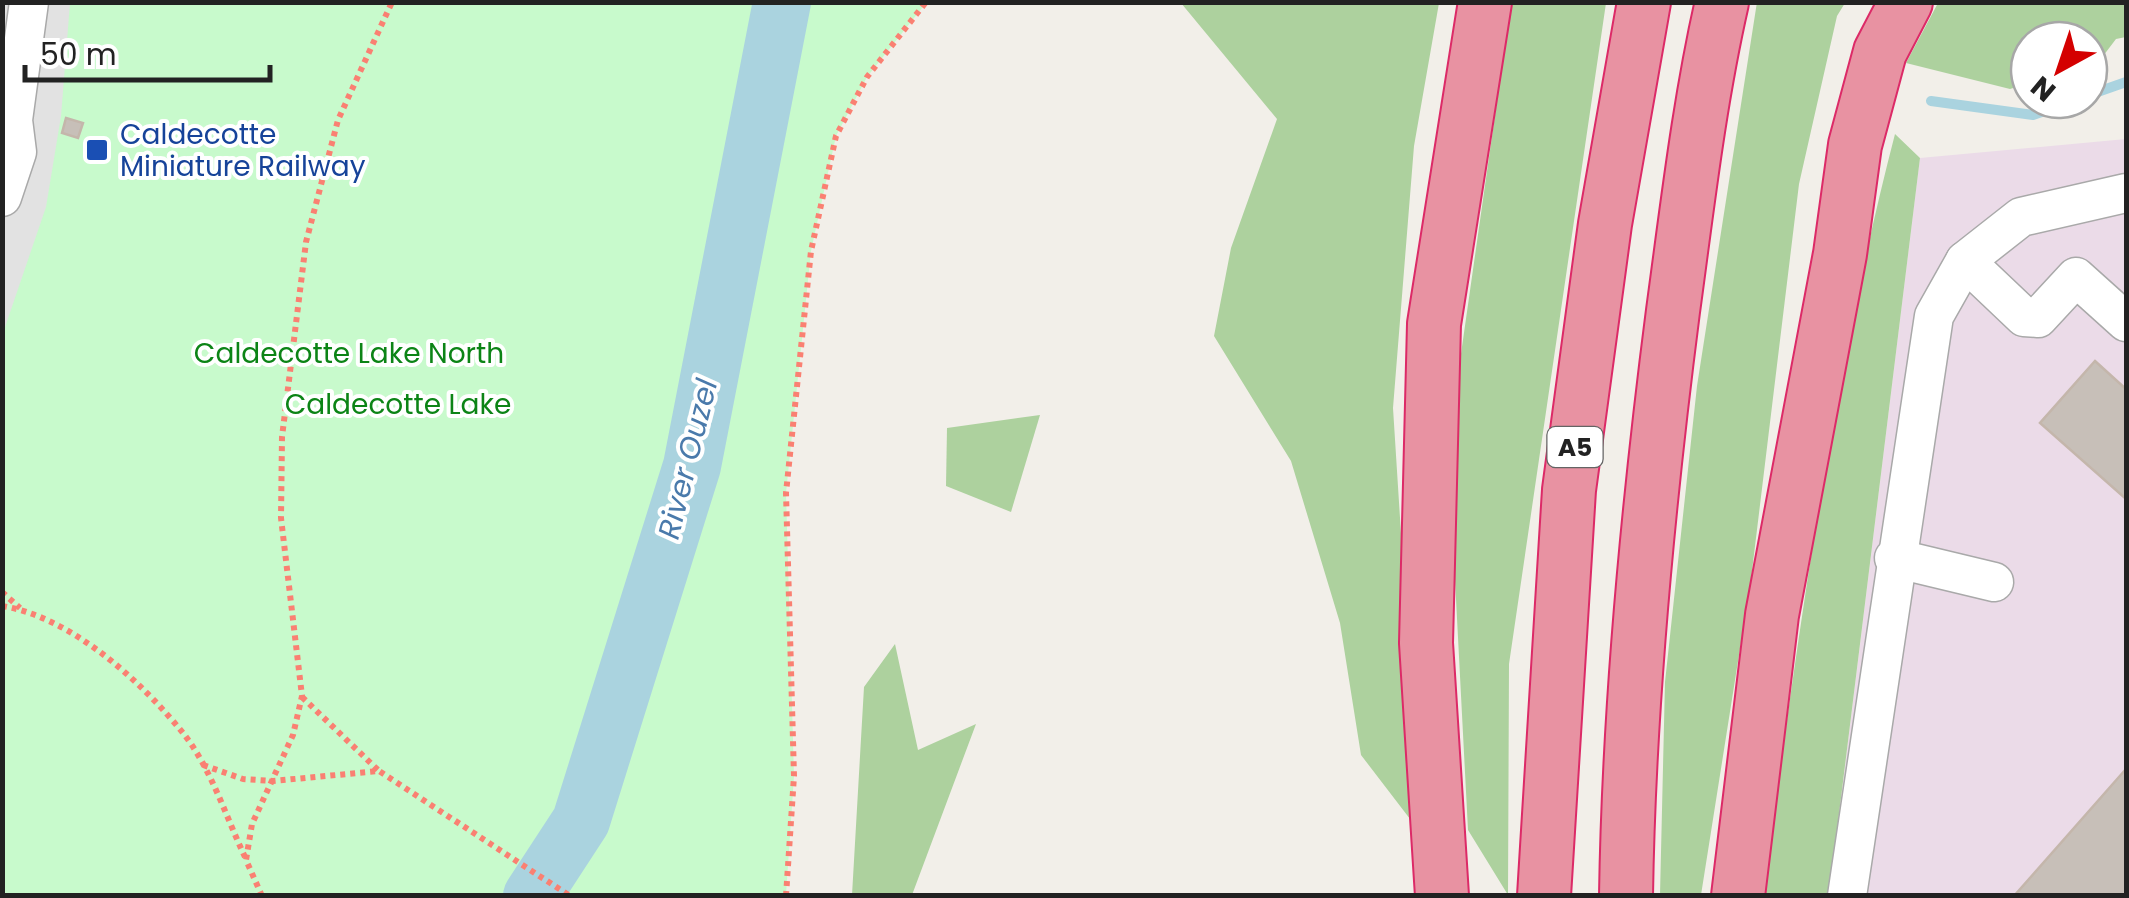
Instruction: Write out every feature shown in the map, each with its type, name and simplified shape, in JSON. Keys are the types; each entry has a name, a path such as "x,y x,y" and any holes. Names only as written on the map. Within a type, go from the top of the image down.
{"highway":[{"path":"1442,896 1426,644 1434,324 1485,2"},
{"name":"A5","path":"1544,896 1569,490 1605,224 1644,2"},
{"path":"1626,896 1628,794 1648,504 1682,244 1722,2"},
{"path":"1738,896 1772,616 1840,254 1855,146 1880,52 1906,2"}],"lane":[{"path":"2,197 29,2"},
{"path":"1847,896 1894,558 1934,316 1965,261 2022,217 2126,192"},
{"path":"1965,261 2024,317 2038,318 2076,277 2120,302"},
{"path":"1894,558 1994,582"}],"path":[{"path":"246,860 252,824 293,736 302,696 281,518 282,437 306,242 338,120 392,2"},
{"path":"786,896 794,776 786,493 811,251 836,136 867,76 926,2"},
{"path":"2,592 21,609 80,639 132,682 184,734 203,766 262,896"},
{"path":"2,606 21,609"},
{"path":"302,696 378,771 570,896"},
{"path":"203,766 243,779 272,781 378,771"}],"shaded area":[{"path":"3,3 70,3 61,116 46,207 3,333"},
{"path":"2126,139 2126,895 1829,896 1920,158"}],"green space":[{"path":"1757,2 1845,3 1837,16 1799,184 1751,579 1701,895 1660,895 1665,682 1697,386"},
{"name":"Caldecotte Lake","path":"2,3 926,3 867,77 836,136 811,251 786,493 794,776 786,895 3,895"},
{"path":"1181,3 1439,3 1414,146 1393,408 1420,832 1361,755 1340,623 1291,461 1214,336 1231,248 1277,119"},
{"path":"1511,3 1606,3 1509,664 1508,895 1468,830 1448,445"},
{"path":"1938,3 2126,3 2126,37 2116,39 2109,48 2109,20 2009,20 2009,89 1906,63"},
{"path":"1895,134 1920,158 1829,895 1762,896 1834,417"},
{"path":"1040,415 1011,512 946,486 947,428"},
{"path":"895,644 918,750 976,724 912,895 852,895 864,687"}],"building":[{"path":"66,118 83,123 78,138 62,133"},
{"path":"2095,361 2126,389 2126,499 2040,423"},
{"path":"2126,769 2126,896 2014,896"}],"waterway":[{"name":"River Ouzel","path":"532,896 581,821 692,466 782,2"},
{"path":"2109,88 2126,82"},
{"path":"1931,101 2009,112"}],"place":[{"name":"Caldecotte Miniature Railway","path":"97,150"}],"park label":[{"name":"Caldecotte Lake North","path":"349,353"}]}
